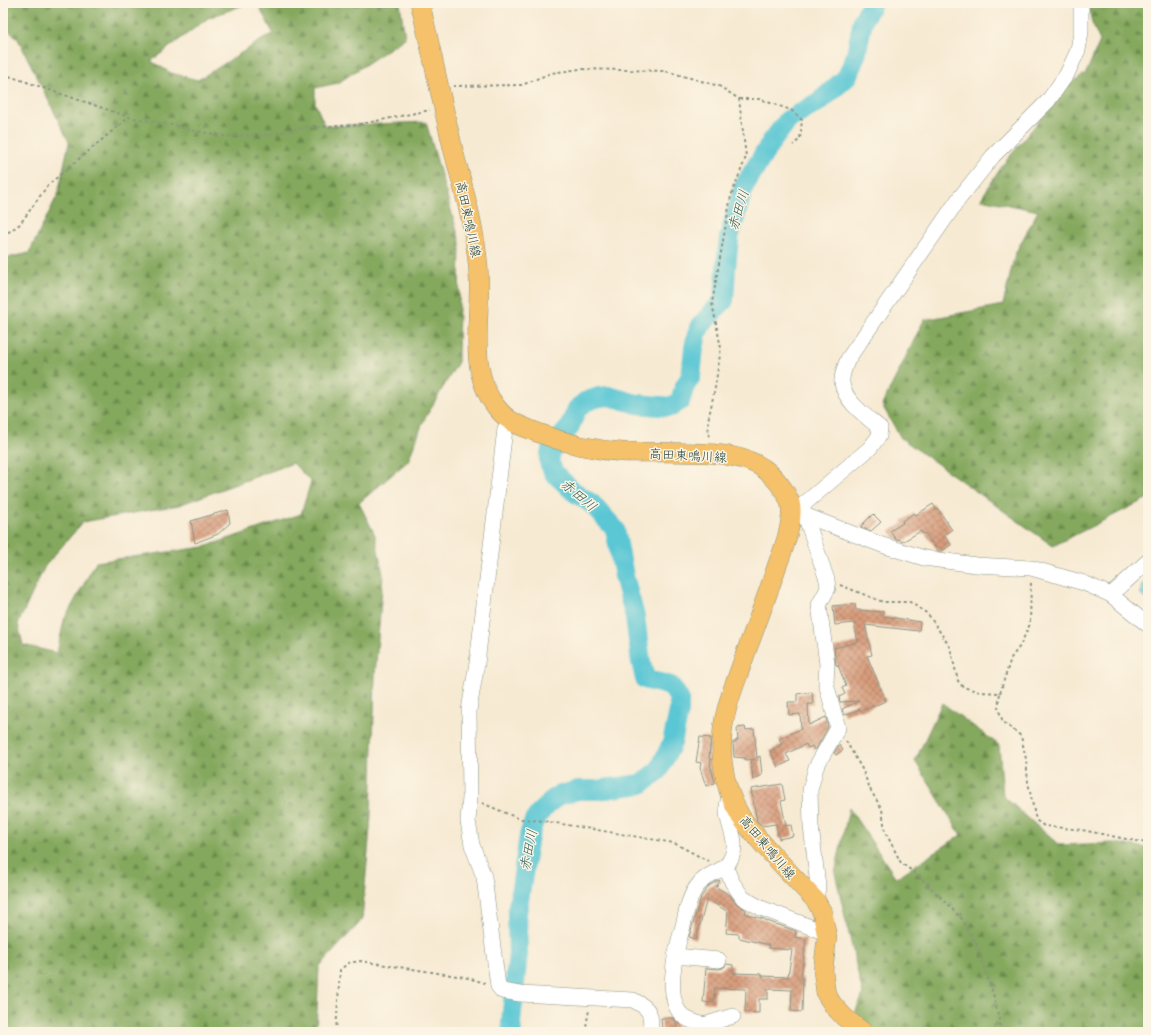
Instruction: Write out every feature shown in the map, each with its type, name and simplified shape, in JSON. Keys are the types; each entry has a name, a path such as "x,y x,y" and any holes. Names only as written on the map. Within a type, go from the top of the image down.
{"main road":[{"name":"高田東鳴川線","path":"420,3 443,107 472,224 478,258 479,364 486,393 509,421 548,437 570,443 596,449 622,452 710,454 729,456 749,461 763,468 773,477 800,513 784,548 727,707 724,721 722,765 726,782 740,816 752,833 816,902 822,912 826,933 823,971 826,994 833,1005 844,1017 863,1032"}],"street":[{"path":"816,902 818,886 811,826 810,790 816,767 838,728 826,683 827,664 819,605 828,588 827,580 800,513 804,504 870,448 879,436 880,428 862,413 845,395 842,382 844,369 848,358 958,200 993,156 1048,101 1067,74 1078,50 1081,32 1081,3"},
{"path":"509,421 504,429 477,663 470,710 470,798 468,821 472,845 484,877 500,989 520,994 633,1000 642,1005 651,1014 651,1032"},
{"path":"800,513 882,546 924,558 1031,568 1078,581 1111,595 1148,625"},
{"path":"1111,595 1148,561"},
{"path":"730,793 726,809 735,846 732,857 726,868 708,875 698,885 690,901 675,956 672,985 675,1003 683,1016 694,1023 706,1028 733,1016"},
{"path":"726,868 732,882 743,898 761,908 826,933"},
{"path":"675,956 720,960"}],"path":[{"path":"439,86 522,85 551,73 580,69 665,71 719,86 739,99 759,99 791,110 802,120 800,139 793,145"},
{"path":"3,75 129,117 224,136 268,135 300,128 357,125 443,107"},
{"path":"710,454 708,421 721,348 712,303 731,196 746,157 739,99"},
{"path":"3,236 20,224 48,185 129,117"},
{"path":"1031,568 1030,624 1020,646 1011,658 1000,693 998,708 1003,722 1021,736 1026,758 1028,782 1037,821 1044,826 1082,830 1136,842 1148,843"},
{"path":"827,580 883,602 910,602 928,614 937,626 950,647 958,681 963,687 980,692 1000,693"},
{"path":"838,728 862,769 871,791 882,808 885,831 901,863 918,875 962,919 976,944 993,993 1002,1032"},
{"path":"470,798 488,807 520,819 544,821 674,843 711,863 726,868"},
{"path":"336,1032 340,970 348,963 360,961 464,977 500,989"},
{"path":"585,1032 592,998"}],"green space":[{"path":"3,3 249,3 208,18 151,61 171,73 198,80 273,33 257,3 400,3 405,38 338,83 315,88 315,103 325,126 426,122 460,242 458,362 424,420 408,461 359,503 375,535 383,575 375,676 371,817 362,920 319,967 316,1032 3,1032 3,259 29,253 58,194 69,142 18,39 3,26","holes":["293,463 311,482 301,514 204,547 96,562 64,620 57,653 23,645 18,624 45,566 83,522 179,505"]},
{"path":"1088,3 1148,3 1148,498 1053,546 901,438 882,405 924,320 1003,305 1015,254 1038,211 981,199 1002,166 1069,84 1086,73 1100,41 1092,23"},
{"path":"942,703 999,745 1003,796 1059,845 1114,843 1148,848 1148,1032 873,1032 853,1017 863,995 835,873 849,808 896,878 961,835 915,761"}],"water":[{"path":"1148,578 1148,602 1140,593 1142,584"}],"building":[{"path":"933,504 952,530 944,535 951,545 942,551 938,551 925,533 923,534 921,531 902,542 899,539 896,540 890,531 903,523 902,521 914,513 916,515"},
{"path":"228,510 230,523 218,534 195,543 191,521"},
{"path":"873,514 881,522 871,531 862,528 861,526"},
{"path":"855,604 856,610 884,612 883,616 920,622 919,631 865,625 872,655 867,656 886,701 861,711 860,709 844,715 842,709 859,701 840,702 839,697 845,694 842,688 846,686 838,665 836,665 834,648 858,642 854,623 835,625 833,606"},
{"path":"812,692 813,704 808,704 809,725 826,717 828,727 816,749 814,750 812,746 808,748 806,744 786,754 790,761 778,767 770,751 782,744 779,739 801,729 800,714 789,715 788,702 797,702 797,694"},
{"path":"745,727 746,730 754,729 757,758 760,756 762,775 753,780 751,761 755,759 745,760 745,758 734,757 733,742 738,740 737,728"},
{"path":"700,737 711,738 709,758 711,759 710,764 715,783 706,786 700,768 701,763 696,762"},
{"path":"839,745 843,750 836,755 834,753"},
{"path":"782,784 785,800 781,801 786,826 791,825 793,836 779,839 776,824 762,826 757,821 751,789"},
{"path":"719,880 720,881 716,887 730,895 736,903 746,910 745,914 764,919 796,931 795,937 806,939 801,978 803,978 802,1012 791,1011 792,990 768,989 768,999 759,999 759,1013 745,1012 746,989 715,988 714,1003 703,1002 706,968 719,969 723,968 727,964 733,965 733,973 788,977 792,950 768,948 769,945 739,938 739,934 726,933 728,912 707,899 696,939 689,937 701,897 709,886"},
{"path":"661,1018 673,1018 676,1022 677,1032 662,1032"}],"waterway":[{"name":"赤田川","path":"512,1032 511,1022 518,953 517,913 529,836 534,821 542,810 557,796 578,790 597,790 641,784 659,770 672,743 679,711 679,698 671,686 645,679 641,662 635,617 624,576 615,529 592,504 573,491 554,473 549,462 550,454 554,446 569,428 577,409 585,402 599,397 609,396 637,404 671,407 680,401 685,386 691,376 697,334 701,325 724,300 729,238 744,186 772,141 788,120 820,101 847,77 856,55 863,20 872,3"}]}
